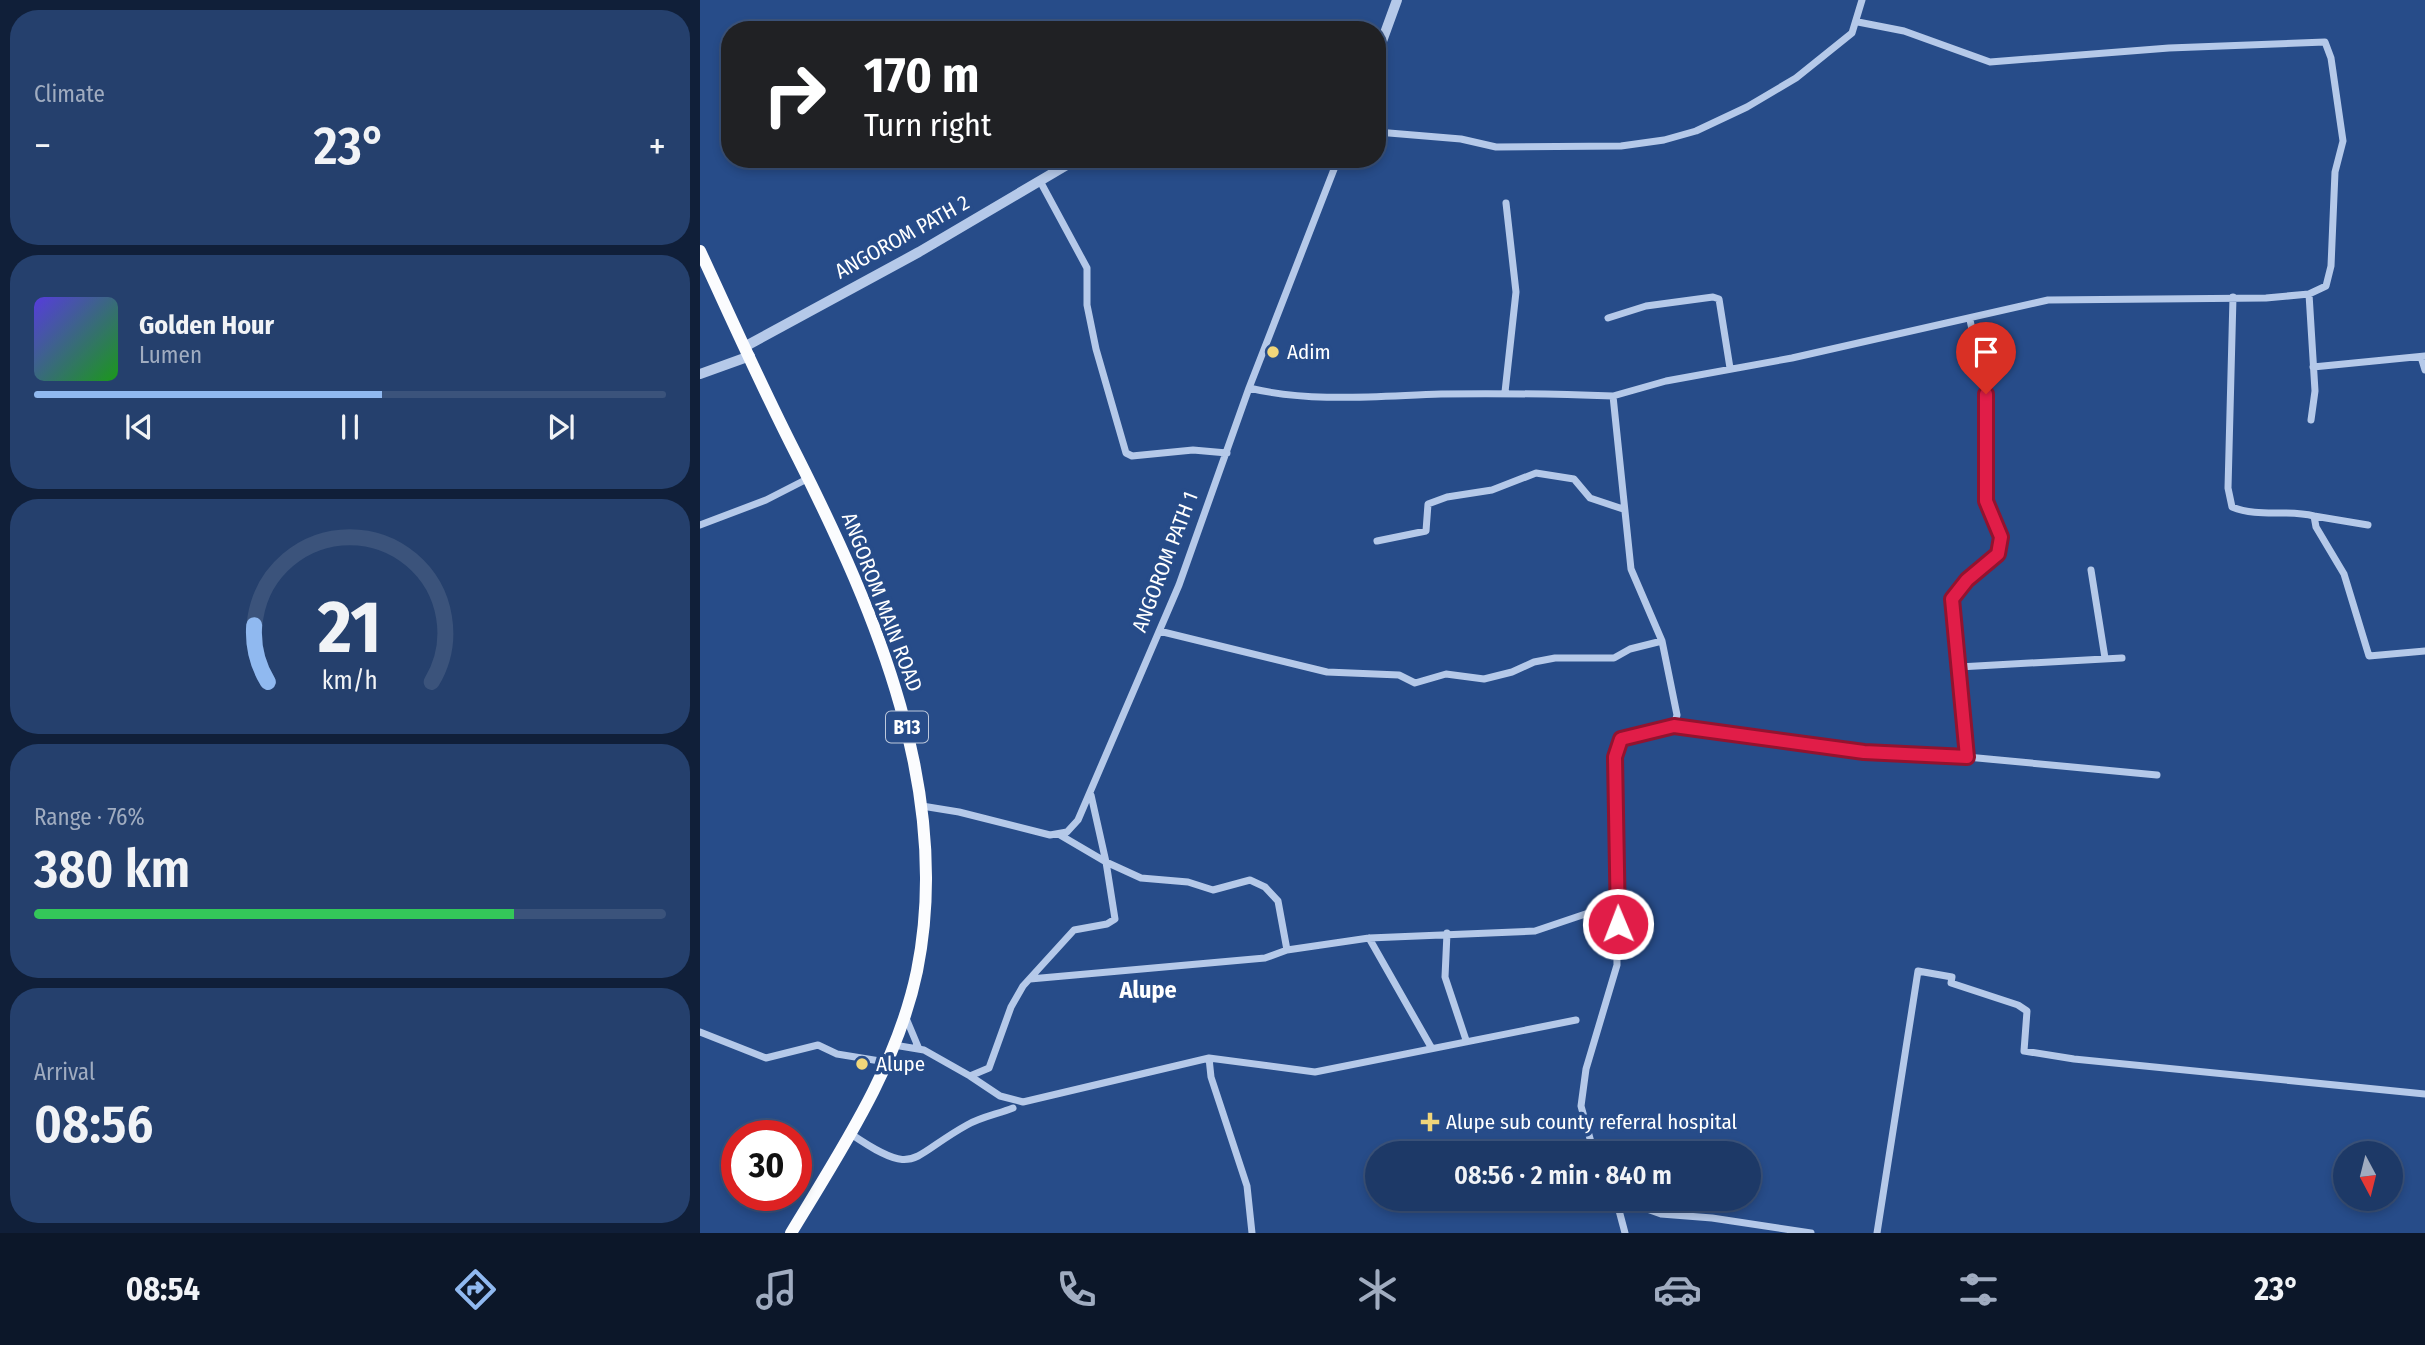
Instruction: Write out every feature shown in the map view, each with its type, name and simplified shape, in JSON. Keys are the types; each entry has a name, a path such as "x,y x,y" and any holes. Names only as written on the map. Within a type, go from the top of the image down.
{"highway":[{"name":"ANGOROM MAIN ROAD","path":"700,251 835,530 908,729 922,806 925,870 921,936 917,971 905,1014 886,1062 851,1134 791,1233"}],"street":[{"path":"1386,30 1397,0"},
{"path":"1386,133 1461,139 1496,147 1621,146 1664,140 1696,131 1763,99 1796,78 1847,38 1858,22 1863,0"},
{"path":"1249,388 1280,395 1314,398 1505,392 1613,396 1730,368 1792,358 1956,320 1970,320 2048,300 2266,298 2309,294 2320,290 2330,278 2333,192 2343,141 2331,58 2325,42 2169,48 1990,62 1904,32 1858,22"},
{"name":"ANGOROM PATH 2","path":"700,374 748,351 1062,168"},
{"name":"ANGOROM PATH 1","path":"1060,835 1078,820 1091,794 1159,631 1335,168"},
{"path":"1040,181 1087,268 1087,305 1096,349 1126,453 1132,456 1193,450 1227,453"},
{"path":"1505,392 1516,292 1506,203"},
{"path":"2309,294 2315,391 2311,420"},
{"path":"1608,318 1646,306 1713,297 1719,299 1730,368"},
{"path":"2232,297 2228,488 2232,507 2249,514 2302,513 2368,525"},
{"path":"1967,757 1952,599 1967,580 1998,554 2001,537 1986,501 1986,394 1970,320"},
{"path":"2313,367 2423,356 2425,370"},
{"path":"1613,396 1631,569 1662,641 1677,715 1674,726"},
{"path":"1377,541 1426,531 1428,504 1447,497 1492,490 1536,472 1574,479 1590,498 1623,509"},
{"path":"700,525 766,500 808,478"},
{"path":"2314,516 2316,527 2344,574 2369,656 2425,651"},
{"path":"2091,570 2105,659"},
{"path":"1159,631 1327,672 1399,675 1415,683 1446,674 1484,680 1513,672 1534,662 1555,658 1614,658 1630,649 1662,641"},
{"path":"1959,667 2122,658"},
{"path":"1591,1141 1581,1106 1586,1069 1617,965 1615,757 1621,739 1674,726 1864,752 1967,757 2157,775"},
{"path":"970,1076 989,1068 1011,1007 1030,979 1074,930 1107,924 1115,919 1091,794"},
{"path":"922,806 959,812 1039,834 1060,835 1105,862 1140,878 1188,882 1213,890 1250,880 1265,887 1278,901 1287,950"},
{"path":"1030,979 1265,958 1287,950 1369,938 1447,933 1500,934 1535,930 1598,912 1618,903"},
{"path":"1447,933 1446,977 1466,1040"},
{"path":"1369,938 1431,1047"},
{"path":"1877,1233 1918,971 1952,977 1951,983 2018,1005 2027,1011 2024,1051 2074,1059 2425,1094"},
{"path":"905,1014 919,1049"},
{"path":"893,1045 919,1049 970,1076 1000,1096 1023,1102 1209,1058 1315,1072 1576,1020"},
{"path":"700,1032 766,1058 818,1045 837,1054 886,1062"},
{"path":"1209,1058 1211,1077 1247,1186 1252,1233"},
{"path":"851,1134 894,1160 910,1161 925,1155 965,1126 1013,1108"},
{"path":"1620,1211 1625,1233"},
{"path":"1652,1211 1811,1233"}],"place":[{"name":"Adim","path":"1273,352"},
{"name":"Alupe","path":"862,1064"},
{"name":"Alupe sub county referral hospital","path":"1430,1122"}],"district":[{"name":"Alupe","path":"1148,990"}],"route":[{"path":"1618,924 1615,757 1621,739 1674,726 1864,752 1967,757 1966,724 1952,599 1967,580 1998,554 2001,537 1986,501 1986,394"}]}
